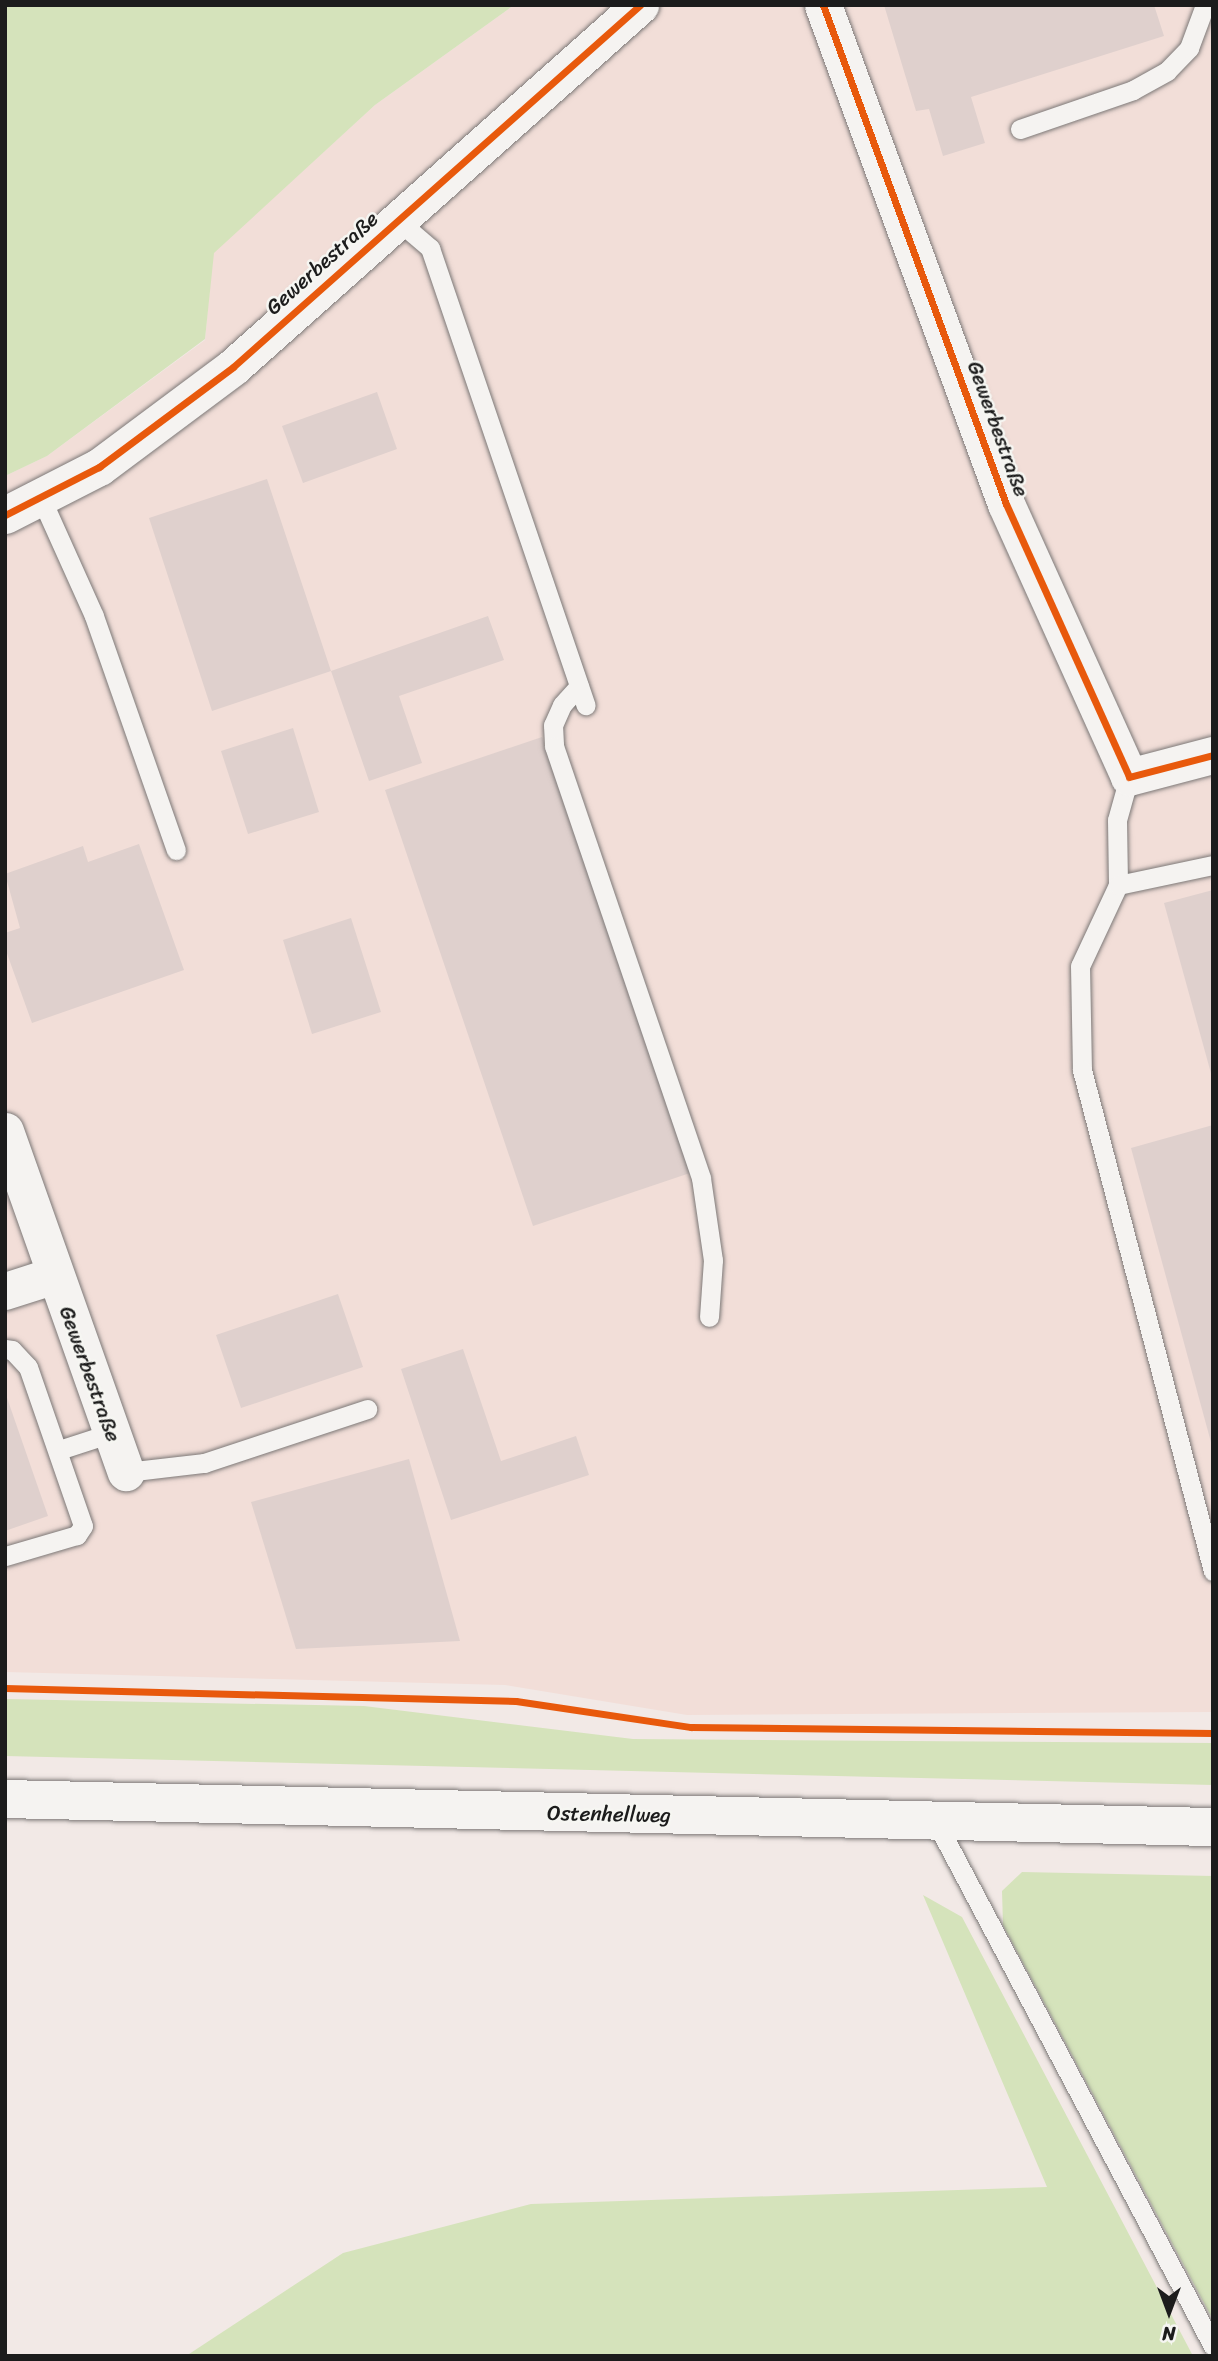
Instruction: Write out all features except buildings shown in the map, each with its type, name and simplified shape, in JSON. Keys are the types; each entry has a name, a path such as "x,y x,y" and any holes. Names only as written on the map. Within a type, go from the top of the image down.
{"main road":[{"name":"Ostenhellweg","path":"5,1799 1213,1827"}],"street":[{"name":"Gewerbestraße","path":"5,515 99,467 150,433 233,367 396,219 640,5"},
{"name":"Gewerbestraße","path":"823,5 1006,504 1129,777"},
{"path":"1129,777 1213,755"},
{"name":"Gewerbestraße","path":"5,1131 126,1472"},
{"path":"5,1291 55,1275"}],"lane":[{"path":"1020,129 1133,90 1167,71 1189,48 1205,5"},
{"name":"Gewerbestraße","path":"396,219 430,248 586,705"},
{"path":"41,498 94,616 176,850"},
{"path":"579,686 562,705 553,726 554,746 701,1178 713,1260 709,1317"},
{"path":"1129,777 1117,820 1118,885 1080,966 1082,1070 1213,1571"},
{"path":"1118,885 1213,865"},
{"path":"5,1349 12,1350 28,1367 83,1526 77,1535 5,1556"},
{"path":"126,1472 204,1463 367,1409"},
{"path":"58,1450 111,1433"},
{"path":"936,1822 1213,2346"}],"shaded area":[{"path":"514,5 1213,5 1213,1712 687,1715 505,1685 5,1672 5,476 47,456 205,340 213,253 375,105"}],"green space":[{"path":"5,5 514,5 375,105 214,253 205,339 47,456 5,476"},
{"path":"5,1699 364,1706 633,1739 1213,1743 1213,1785 5,1756"},
{"path":"1022,1872 1213,1876 1213,2320 1003,1925 1002,1891"},
{"path":"923,1895 962,1917 1193,2356 186,2356 343,2253 531,2204 1047,2187"}],"cycle path":[{"path":"5,515 99,467 233,367 640,5"},
{"path":"823,5 1006,504 1129,777 1213,755"},
{"path":"5,1688 516,1701 691,1727 1213,1733"}]}
